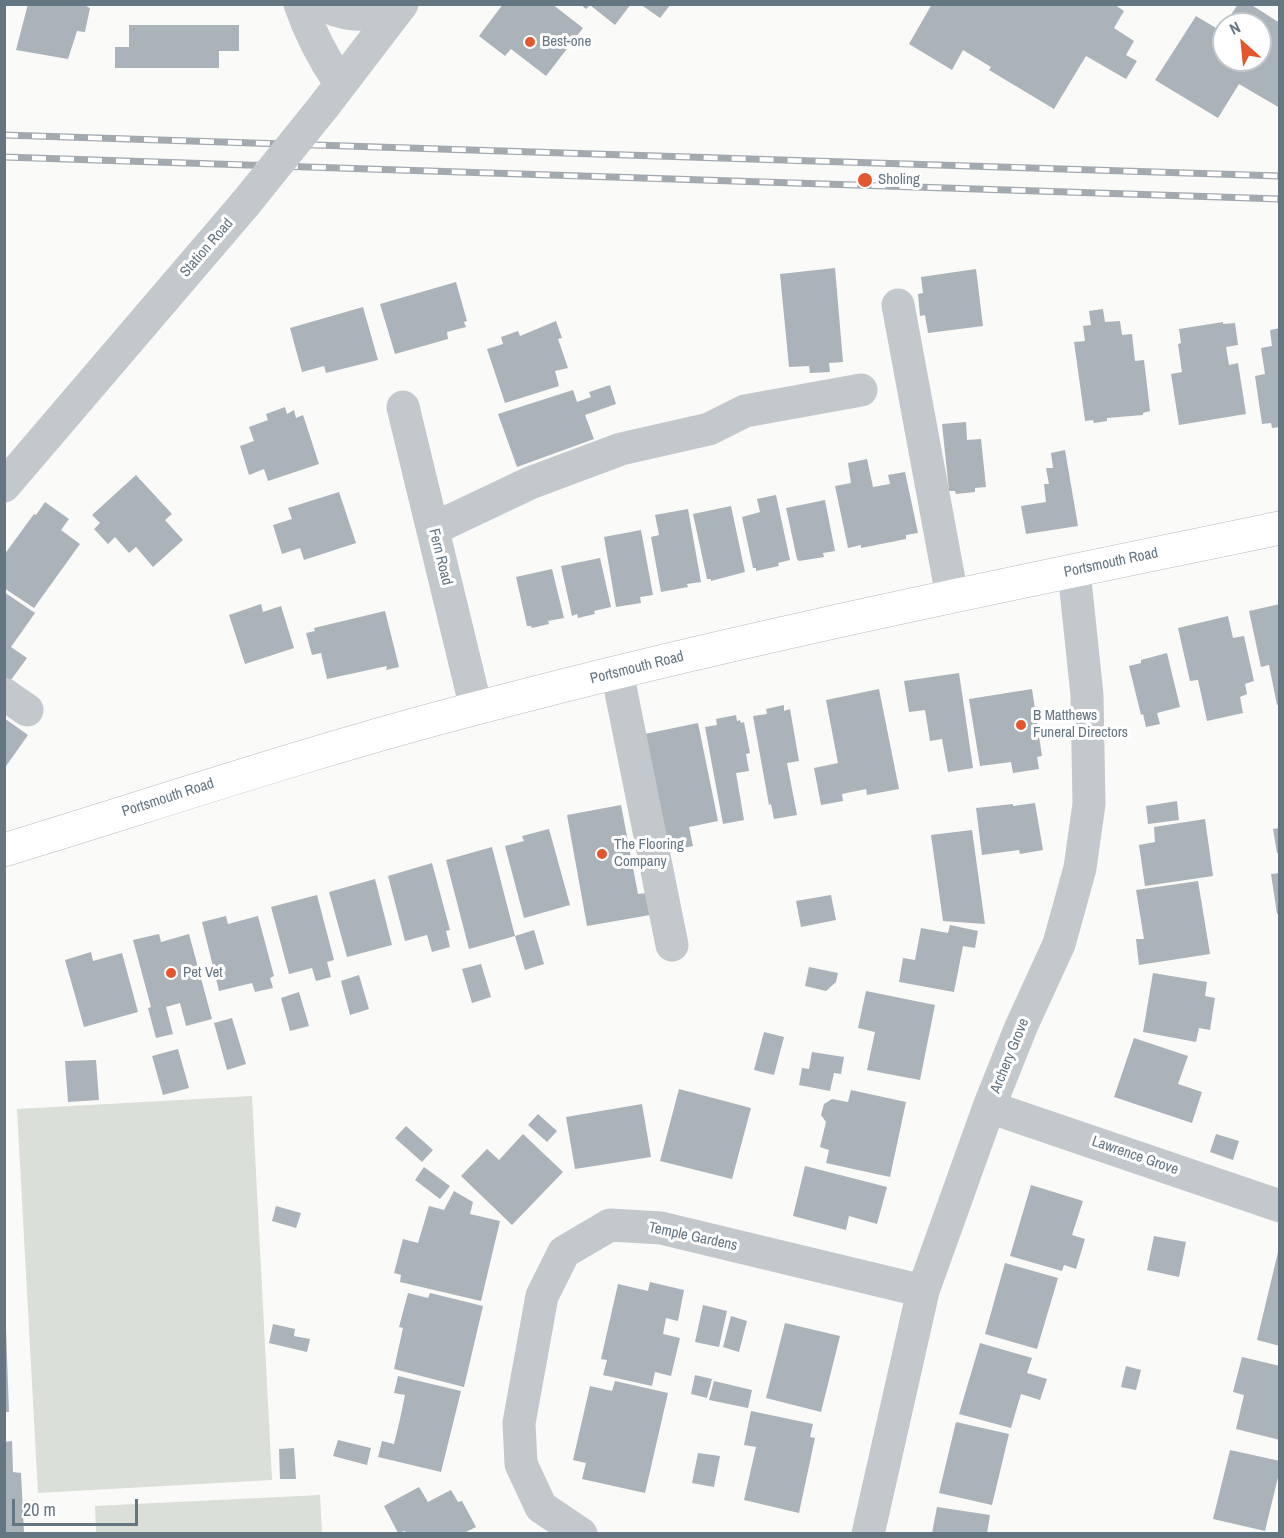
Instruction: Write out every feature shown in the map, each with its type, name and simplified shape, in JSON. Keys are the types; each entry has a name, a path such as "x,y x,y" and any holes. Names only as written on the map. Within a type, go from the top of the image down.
{"main road":[{"name":"Portsmouth Road","path":"4,850 252,771 476,708 617,672 798,629 1280,528"}],"street":[{"path":"300,4 322,56 332,94"},
{"path":"322,4 334,12 358,15 398,9"},
{"name":"Station Road","path":"4,486 245,204 398,9"},
{"path":"898,305 952,596"},
{"path":"433,529 530,483 621,449 709,429 745,411 861,390"},
{"name":"Fern Road","path":"403,407 476,708"},
{"name":"Archery Grove","path":"868,1533 923,1291 990,1107 1021,1028 1059,944 1080,868 1089,793 1087,695 1074,571"},
{"path":"617,672 672,945"},
{"name":"Lawrence Grove","path":"990,1107 1280,1206"},
{"name":"Temple Gardens","path":"581,1533 541,1507 521,1464 519,1423 543,1296 564,1252 610,1225 661,1228 923,1291"}],"shaded area":[{"path":"252,1096 272,1480 38,1493 17,1109"},
{"path":"320,1495 322,1533 96,1533 95,1506"}],"building":[{"path":"28,4 82,4 90,8 85,32 77,31 68,59 16,50"},
{"name":"Best-one","path":"503,4 552,4 583,28 546,76 511,49 505,56 479,36"},
{"path":"580,4 631,4 615,25 590,5 586,9"},
{"path":"640,4 671,4 660,18"},
{"path":"932,4 1114,4 1124,11 1114,28 1134,41 1126,55 1137,61 1126,79 1086,56 1054,109 989,70 991,67 963,50 952,70 909,44"},
{"path":"1238,4 1250,4 1263,12 1233,12"},
{"path":"1196,16 1212,26 1212,72 1272,72 1272,18 1280,23 1280,108 1239,84 1218,118 1155,80"},
{"path":"129,25 239,25 239,51 219,51 219,68 115,68 115,47 129,47"},
{"path":"835,268 843,362 829,363 830,372 810,373 809,366 789,367 780,274"},
{"path":"976,269 983,326 928,333 925,315 920,316 918,294 923,293 921,277"},
{"path":"456,282 467,321 464,322 466,327 447,332 448,339 395,354 380,304"},
{"path":"363,307 378,360 326,373 324,366 302,372 290,328"},
{"path":"1103,309 1105,322 1120,321 1122,335 1132,334 1135,361 1144,360 1150,411 1143,415 1107,418 1107,421 1094,423 1093,420 1085,421 1074,342 1085,341 1083,326 1091,325 1089,311"},
{"path":"556,321 562,338 558,339 568,368 555,371 559,386 505,403 487,349 503,344 501,337 518,331 520,336"},
{"path":"1223,322 1223,324 1235,323 1238,345 1226,347 1229,365 1238,363 1246,414 1179,425 1171,374 1182,372 1178,344 1181,343 1179,329"},
{"path":"1280,328 1280,427 1272,428 1271,423 1262,424 1255,376 1265,374 1261,348 1272,346 1270,330"},
{"path":"610,385 616,404 585,415 594,439 517,467 498,414 573,390 577,402 591,397 589,392"},
{"path":"285,407 287,414 294,410 296,418 303,415 319,464 268,481 264,469 249,475 240,446 254,441 249,427 268,420 266,414"},
{"path":"966,422 967,440 981,439 986,487 975,488 975,492 956,494 955,491 949,491 942,424"},
{"path":"1065,450 1078,526 1026,534 1021,506 1046,502 1044,484 1049,484 1046,468 1053,468 1051,453"},
{"path":"867,459 873,487 890,484 888,475 905,472 918,533 906,535 906,539 861,548 861,545 848,548 835,486 851,483 848,463"},
{"path":"136,475 172,514 165,520 183,540 153,567 136,547 129,553 115,537 108,544 94,529 100,523 92,515"},
{"path":"339,492 356,543 304,560 300,548 282,554 273,525 292,519 288,508"},
{"path":"776,495 790,560 778,563 779,566 756,571 756,568 753,568 742,517 760,512 757,499"},
{"path":"825,500 835,551 823,553 824,557 799,561 786,508"},
{"path":"45,502 69,519 61,530 80,544 34,608 4,588 4,555"},
{"path":"731,506 745,572 711,581 707,579 693,514"},
{"path":"688,509 701,582 661,592 651,537 659,535 655,515"},
{"path":"641,530 653,595 640,597 641,603 616,607 604,537"},
{"path":"600,558 611,607 578,618 577,614 572,616 561,566"},
{"path":"552,569 564,618 548,621 549,624 532,628 527,626 516,577"},
{"path":"4,592 35,613 11,647 27,658 8,684 4,682"},
{"path":"261,604 263,612 281,606 294,648 245,664 229,615"},
{"path":"1280,604 1280,704 1277,705 1269,665 1261,667 1249,611"},
{"path":"385,611 399,667 386,670 387,666 327,679 321,653 312,655 306,633 315,631 314,628"},
{"path":"1228,616 1233,638 1244,636 1254,681 1245,684 1247,694 1240,697 1243,713 1207,721 1198,680 1190,681 1178,628"},
{"path":"1167,653 1180,707 1157,713 1160,724 1146,727 1129,666"},
{"path":"959,673 973,768 948,772 942,739 930,741 925,710 909,712 904,681"},
{"path":"879,689 899,789 867,795 866,789 842,794 843,801 821,805 814,768 838,763 826,700"},
{"path":"1032,689 1042,756 1037,757 1039,769 1013,773 1011,762 980,766 969,699"},
{"path":"784,705 784,711 790,709 799,761 787,763 797,815 774,819 771,804 769,805 753,716 767,714 766,709"},
{"path":"736,715 737,721 744,722 750,753 746,754 749,771 736,773 744,820 723,824 705,727 717,725 716,719"},
{"path":"4,718 28,735 4,769"},
{"path":"698,723 718,821 689,827 693,846 659,853 635,736"},
{"path":"1177,801 1179,820 1148,824 1146,806"},
{"path":"1035,803 1043,850 1020,854 1019,850 982,855 976,808"},
{"name":"The Flooring Company","path":"621,805 638,894 647,893 650,915 587,926 567,815"},
{"path":"1205,819 1213,876 1145,886 1139,845 1155,842 1154,827"},
{"path":"1280,828 1280,852 1277,853 1273,829"},
{"path":"549,829 570,905 524,918 505,846 524,841 522,836"},
{"path":"972,830 985,924 943,921 931,835"},
{"path":"492,847 515,936 469,949 446,860"},
{"path":"432,863 450,930 446,931 450,947 432,952 427,935 405,941 388,876"},
{"path":"1280,873 1280,914 1277,914 1271,874"},
{"path":"375,879 392,945 347,957 329,892"},
{"path":"1198,881 1210,954 1139,965 1136,939 1144,939 1136,890"},
{"path":"317,895 334,960 327,962 331,977 316,981 312,968 289,974 271,907"},
{"path":"831,895 836,920 801,927 796,901"},
{"path":"226,916 228,924 258,916 274,976 270,978 273,988 255,992 252,983 219,991 202,922"},
{"path":"950,925 978,931 975,948 963,946 954,992 899,982 903,958 915,960 921,928 948,933"},
{"path":"534,930 544,964 525,970 515,936"},
{"name":"Pet Vet","path":"159,934 161,942 189,934 212,1019 186,1026 180,1003 166,1007 173,1034 156,1038 148,1008 151,1007 133,940"},
{"path":"91,952 93,961 122,953 138,1012 84,1027 65,960"},
{"path":"481,964 491,997 472,1003 462,969"},
{"path":"809,967 838,973 836,982 826,991 805,986"},
{"path":"1153,973 1207,982 1205,996 1215,998 1210,1030 1199,1028 1196,1042 1143,1032"},
{"path":"359,975 369,1009 350,1015 341,981"},
{"path":"866,991 935,1005 920,1080 867,1070 875,1032 858,1028"},
{"path":"299,992 309,1026 290,1031 281,998"},
{"path":"232,1018 246,1064 227,1070 214,1023"},
{"path":"764,1032 784,1037 774,1075 754,1070"},
{"path":"1134,1038 1188,1056 1178,1084 1202,1092 1192,1123 1114,1097"},
{"path":"178,1049 189,1088 163,1095 152,1056"},
{"path":"812,1052 844,1057 841,1074 834,1073 830,1091 799,1085 802,1068 809,1069"},
{"path":"96,1060 99,1100 68,1102 65,1061"},
{"path":"679,1089 751,1108 732,1179 660,1161"},
{"path":"851,1090 906,1102 890,1177 826,1163 829,1150 820,1147 826,1122 821,1115 824,1104 832,1099 848,1102"},
{"path":"642,1104 651,1157 575,1169 566,1117"},
{"path":"538,1114 557,1131 547,1142 528,1125"},
{"path":"406,1126 433,1150 422,1162 395,1138"},
{"path":"523,1134 563,1172 512,1225 461,1176 487,1149 499,1160"},
{"path":"1216,1134 1239,1141 1233,1160 1210,1152"},
{"path":"805,1166 887,1187 877,1224 849,1216 846,1230 793,1216"},
{"path":"424,1167 450,1186 440,1199 415,1180"},
{"path":"1031,1185 1083,1201 1072,1235 1085,1239 1076,1269 1064,1265 1062,1271 1010,1256"},
{"path":"454,1191 473,1202 470,1214 500,1221 481,1301 400,1282 401,1275 394,1273 403,1239 418,1243 429,1206 444,1210"},
{"path":"276,1206 301,1213 296,1228 272,1221"},
{"path":"1154,1236 1186,1242 1179,1277 1147,1270"},
{"path":"1280,1248 1280,1346 1257,1340"},
{"path":"1005,1263 1058,1278 1037,1349 985,1334"},
{"path":"650,1282 684,1290 678,1321 666,1318 663,1334 680,1338 671,1376 655,1372 652,1386 603,1375 607,1360 601,1359 618,1284 648,1291"},
{"path":"408,1293 428,1298 430,1293 483,1306 464,1387 394,1369 403,1328 399,1327"},
{"path":"703,1305 727,1311 719,1347 695,1342"},
{"path":"731,1316 747,1321 739,1352 723,1347"},
{"path":"785,1323 840,1336 821,1412 766,1398"},
{"path":"273,1324 295,1329 294,1336 310,1339 307,1352 269,1343"},
{"path":"4,1328 6,1328 9,1412 4,1412"},
{"path":"980,1343 1032,1358 1027,1373 1047,1379 1040,1400 1021,1394 1011,1428 959,1414"},
{"path":"1242,1357 1280,1366 1280,1440 1236,1429 1244,1395 1233,1392"},
{"path":"1126,1366 1141,1370 1136,1390 1121,1387"},
{"path":"695,1375 712,1379 707,1398 691,1394"},
{"path":"398,1376 461,1391 441,1472 378,1457 382,1441 394,1444 405,1395 394,1393"},
{"path":"615,1381 668,1393 645,1493 582,1479 586,1463 573,1460 590,1386 612,1391"},
{"path":"714,1381 752,1390 748,1408 709,1400"},
{"path":"751,1411 813,1424 810,1437 815,1438 799,1513 744,1500 756,1447 744,1445"},
{"path":"956,1422 1009,1434 992,1505 939,1493"},
{"path":"338,1440 371,1448 367,1465 333,1456"},
{"path":"12,1441 13,1472 21,1473 24,1533 4,1533 4,1442"},
{"path":"294,1448 296,1479 280,1479 279,1449"},
{"path":"1230,1450 1280,1461 1265,1531 1213,1519"},
{"path":"698,1453 720,1456 714,1487 692,1483"},
{"path":"419,1487 428,1502 451,1490 458,1502 462,1501 476,1527 464,1533 406,1533 405,1531 398,1533 384,1506"},
{"path":"937,1507 990,1515 987,1533 932,1533"}],"railway":[{"path":"4,135 1280,176"},
{"path":"4,157 1280,199"}],"place":[{"name":"Best-one","path":"530,42"},
{"name":"Sholing","path":"865,180"},
{"name":"B Matthews Funeral Directors","path":"1021,725"},
{"name":"The Flooring Company","path":"602,854"},
{"name":"Pet Vet","path":"171,973"}]}
